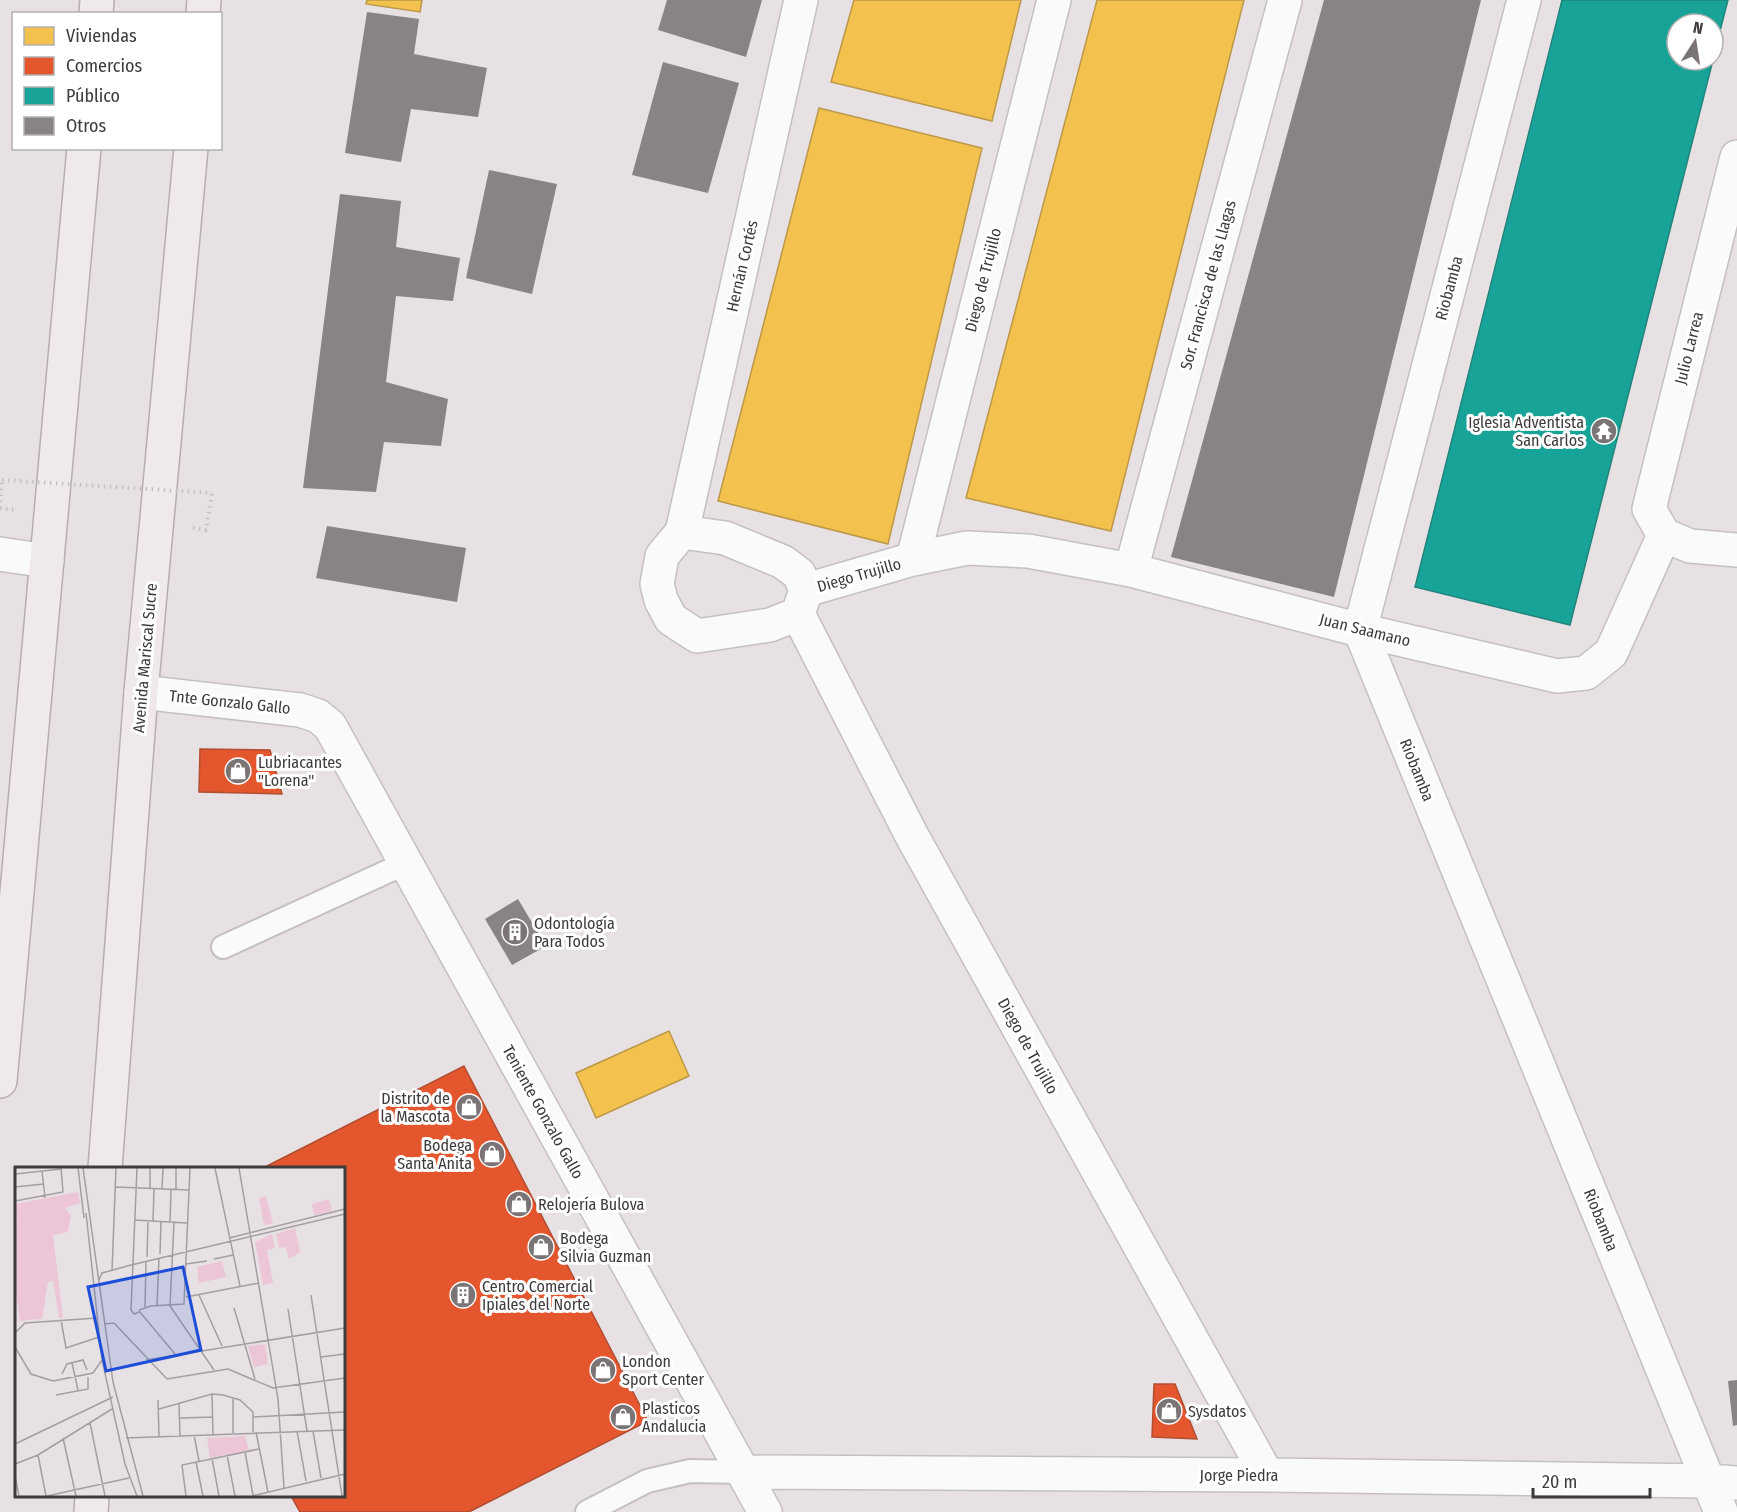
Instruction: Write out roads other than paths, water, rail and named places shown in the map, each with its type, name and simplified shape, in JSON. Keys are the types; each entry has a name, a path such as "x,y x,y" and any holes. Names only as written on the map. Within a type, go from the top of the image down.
{"main road":[{"path":"0,1082 10,846 47,561 84,150"},
{"name":"Avenida Mariscal Sucre","path":"105,1167 141,692 191,150"},
{"path":"91,1512 92,1497"}],"street":[{"name":"Hernán Cortés","path":"682,531 801,0"},
{"name":"Diego de Trujillo","path":"913,559 1054,0"},
{"name":"Sor. Francisca de las Llagas","path":"1131,570 1285,0"},
{"name":"Riobamba","path":"1524,0 1360,630 1723,1482 1721,1512"},
{"name":"Julio Larrea","path":"1664,535 1649,509 1737,157"},
{"name":"Diego Trujillo","path":"802,602 799,574 783,562 725,538 682,531 662,556 657,584 661,600 671,619 697,636 770,625 802,602 913,559"},
{"name":"Juan Saamano","path":"913,559 967,548 1028,551 1131,570 1360,630 1557,676 1586,673 1611,653 1664,535"},
{"path":"1664,535 1690,546 1737,550"},
{"path":"0,554 47,561"},
{"name":"Diego de Trujillo","path":"802,602 912,836 1267,1475"},
{"name":"Tnte Gonzalo Gallo","path":"141,692 273,706 300,710 318,716"},
{"name":"Teniente Gonzalo Gallo","path":"318,716 330,726 765,1512"},
{"name":"Jorge Piedra","path":"742,1472 1267,1475 1723,1482"}],"lane":[{"path":"223,947 406,863"},
{"path":"587,1512 647,1481 690,1471 742,1472"}],"place":[{"name":"Iglesia Adventista San Carlos","path":"1604,431"},
{"name":"Lubriacantes \"Lorena\"","path":"238,771"},
{"name":"Odontología Para Todos","path":"515,932"},
{"name":"Distrito de la Mascota","path":"469,1107"},
{"name":"Bodega Santa Anita","path":"492,1154"},
{"name":"Relojería Bulova","path":"519,1204"},
{"name":"Bodega Silvia Guzman","path":"541,1247"},
{"name":"Centro Comercial Ipiales del Norte","path":"463,1295"},
{"name":"London Sport Center","path":"603,1370"},
{"name":"Sysdatos","path":"1169,1411"},
{"name":"Plasticos Andalucia","path":"623,1417"}]}
